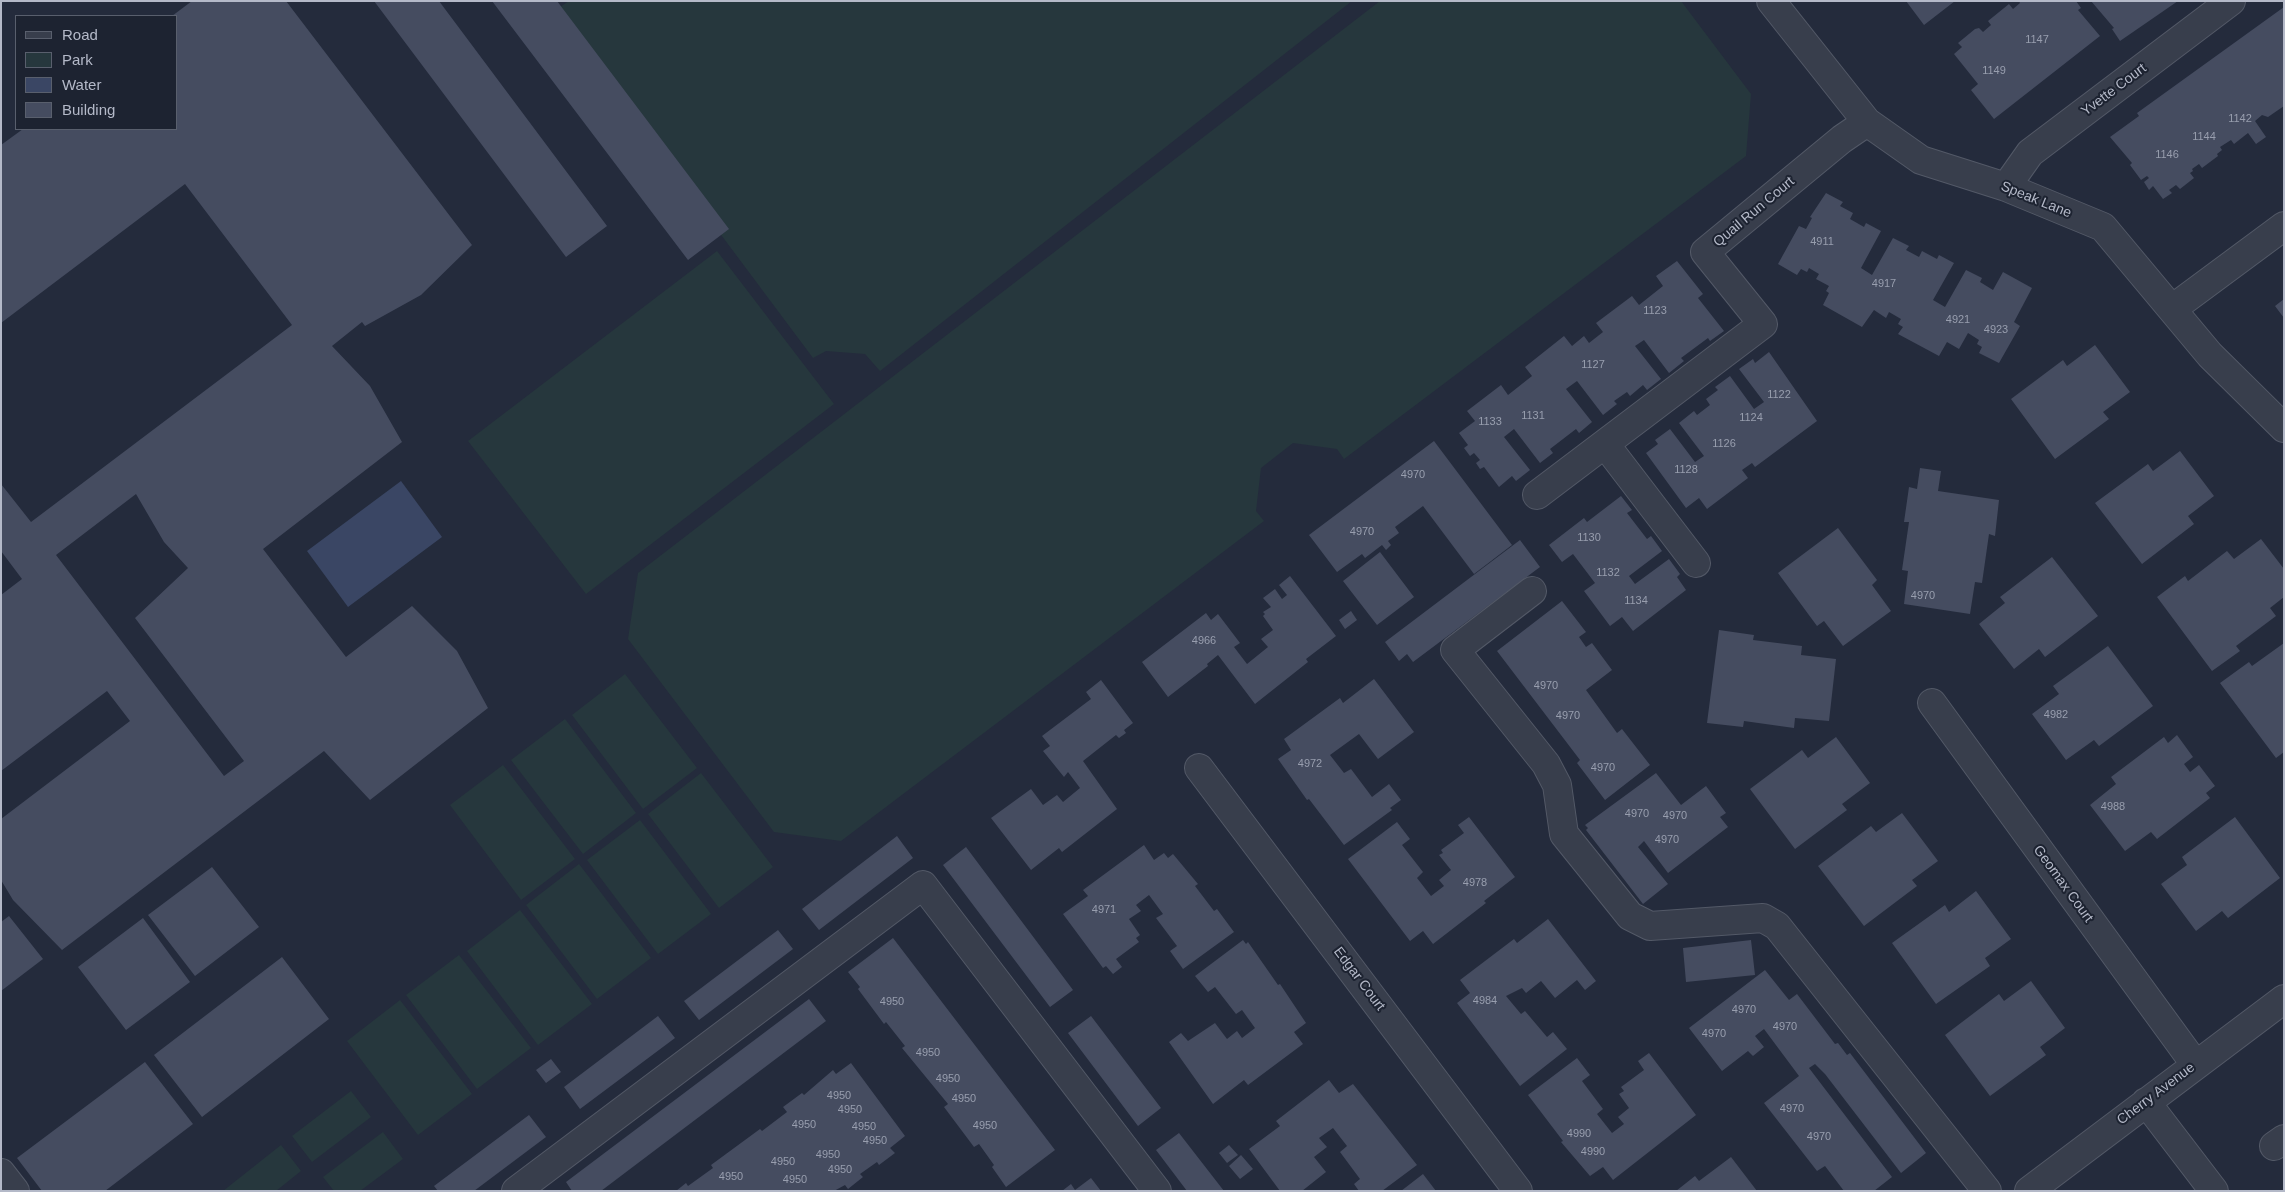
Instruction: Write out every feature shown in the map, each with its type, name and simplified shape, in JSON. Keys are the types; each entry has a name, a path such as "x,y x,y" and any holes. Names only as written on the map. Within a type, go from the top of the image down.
{"street":[{"name":"Speak Lane","path":"1771,1 1868,122 1921,160 2006,187 2103,227 2210,355 2284,428"},
{"name":"Yvette Court","path":"2006,187 2030,153 2231,1"},
{"name":"Quail Run Court","path":"1537,495 1763,324 1705,252 1842,139 1868,122"},
{"path":"2172,309 2284,226"},
{"path":"1605,444 1696,563"},
{"path":"1532,591 1454,650 1546,764 1557,786 1564,834 1630,916 1650,926 1763,918 1777,926 1987,1191"},
{"name":"Geomax Court","path":"1932,703 2195,1064"},
{"name":"Edgar Court","path":"1199,768 1518,1191"},
{"path":"516,1191 923,885 1157,1191"},
{"name":"Cherry Avenue","path":"2030,1191 2195,1064 2284,999"},
{"path":"2146,1102 2214,1191"},
{"path":"1,1173 14,1191"}],"green space":[{"path":"569,1 1352,1 880,371 865,354 826,351 813,358 554,11"},
{"path":"1380,1 1681,1 1751,94 1746,156 1344,459 1337,449 1293,443 1261,468 1256,511 1264,521 841,841 774,832 628,639 638,573"},
{"path":"717,251 834,404 586,594 468,441"},
{"path":"625,674 697,768 643,809 572,715"},
{"path":"565,719 636,813 583,854 511,760"},
{"path":"503,765 575,859 521,900 450,805"},
{"path":"701,773 773,867 719,908 648,814"},
{"path":"640,820 711,914 658,954 587,860"},
{"path":"579,864 651,958 597,999 526,905"},
{"path":"520,910 592,1004 538,1045 467,951"},
{"path":"459,955 531,1048 477,1089 406,995"},
{"path":"400,1000 472,1094 418,1135 347,1041"},
{"path":"351,1091 371,1117 312,1162 292,1136"},
{"path":"383,1132 403,1159 360,1191 334,1191 323,1177"},
{"path":"281,1145 301,1171 276,1191 223,1191"}],"water":[{"path":"401,481 442,537 348,607 307,551"}],"building":[{"path":"192,1 286,1 472,245 421,295 365,326 362,322 332,346 370,386 402,442 263,549 346,657 412,606 457,651 488,708 370,800 324,751 62,950 13,900 1,880 1,819 130,721 107,691 1,771 1,595 22,579 1,551 1,484 31,522 292,325 185,184 1,323 1,145 22,130 178,130 178,15 173,15","holes":["136,494 164,542 188,568 135,618 244,761 224,776 56,555"]},
{"path":"374,1 439,1 607,226 566,257"},
{"path":"492,1 557,1 729,229 688,260"},
{"path":"1906,1 1955,1 1924,25"},
{"path":"2019,1 2076,1 2081,8 2078,10 2100,36 1994,119 1971,90 1978,84 1954,54 1962,47 1958,43 1975,29 1979,28 1983,32 1991,25 1988,21 2009,4 2013,9 2020,3"},
{"path":"2091,1 2178,1 2120,41 2112,29 2114,28"},
{"path":"2284,7 2284,106 2268,117 2262,115 2255,121 2266,137 2256,144 2248,133 2234,144 2231,140 2220,147 2222,150 2217,154 2218,156 2202,168 2199,164 2192,169 2193,171 2190,173 2194,178 2180,189 2176,185 2169,190 2172,193 2163,199 2153,186 2149,190 2144,182 2149,178 2147,176 2141,180 2130,165 2132,163 2110,137 2139,116 2137,113"},
{"path":"1826,193 1843,202 1840,206 1853,213 1850,219 1864,227 1866,223 1881,231 1861,268 1872,275 1893,238 1909,246 1906,250 1919,257 1922,251 1937,259 1939,255 1954,263 1933,300 1945,307 1966,270 1982,278 1980,282 1993,290 2003,272 2032,288 2014,322 2020,326 1999,363 1979,353 1982,347 1977,344 1979,340 1968,333 1959,349 1947,342 1939,356 1898,334 1903,327 1898,324 1901,319 1889,312 1886,318 1874,310 1862,327 1823,305 1829,293 1826,291 1829,286 1816,279 1819,274 1809,268 1807,272 1801,269 1797,275 1778,264 1799,226 1806,229 1812,218 1810,217"},
{"path":"1677,261 1703,294 1698,298 1724,331 1710,341 1708,338 1681,358 1684,361 1669,373 1644,340 1635,346 1661,379 1647,390 1643,385 1630,396 1627,392 1614,401 1617,404 1603,415 1577,381 1566,389 1592,422 1579,433 1576,429 1550,449 1553,453 1540,463 1514,429 1504,437 1530,470 1516,481 1512,476 1499,487 1484,467 1480,469 1476,463 1480,460 1474,453 1470,456 1464,448 1468,445 1459,433 1475,421 1467,411 1501,385 1508,395 1532,376 1525,367 1564,336 1572,346 1584,336 1589,343 1603,332 1596,323 1632,296 1639,305 1663,286 1656,276"},
{"path":"2284,299 2284,318 2275,306"},
{"path":"2095,345 2130,392 2103,412 2109,419 2055,459 2011,399 2063,360 2067,366"},
{"path":"1769,352 1817,421 1755,467 1752,463 1742,470 1748,478 1707,509 1699,498 1686,508 1646,453 1658,444 1655,440 1670,429 1695,462 1704,456 1679,423 1694,411 1697,415 1710,405 1706,399 1718,390 1715,387 1730,376 1754,409 1764,402 1739,369 1753,359 1755,363"},
{"path":"1434,441 1512,545 1474,574 1423,506 1395,527 1399,533 1388,541 1391,545 1386,550 1382,545 1365,558 1362,554 1337,572 1309,535"},
{"path":"2180,451 2214,496 2188,516 2194,524 2142,564 2095,503 2148,464 2153,471"},
{"path":"1920,468 1941,471 1938,491 1999,500 1995,536 1989,534 1982,583 1975,582 1970,614 1904,604 1908,571 1902,570 1909,522 1904,522 1909,487 1917,489"},
{"path":"1621,496 1632,510 1627,513 1647,539 1651,536 1662,551 1629,576 1635,584 1669,559 1680,574 1677,577 1686,590 1633,631 1622,617 1610,626 1584,591 1595,583 1573,554 1562,562 1549,545 1584,518 1587,522"},
{"path":"1838,528 1877,580 1872,585 1891,611 1843,646 1824,621 1817,626 1778,573"},
{"path":"2261,539 2284,569 2284,597 2270,608 2276,616 2236,646 2240,651 2212,671 2157,597 2185,576 2188,581 2227,551 2234,559"},
{"path":"1520,540 1540,567 1413,662 1407,654 1399,661 1385,642"},
{"path":"1380,552 1414,597 1377,625 1343,581"},
{"path":"2052,557 2098,616 2045,657 2039,649 2014,669 1979,624 2005,603 2000,597"},
{"path":"1290,576 1336,636 1306,659 1308,662 1255,704 1218,655 1207,664 1208,666 1168,697 1142,662 1206,613 1211,620 1218,614 1240,643 1234,647 1247,664 1268,647 1261,639 1273,630 1263,616 1265,614 1263,612 1271,607 1263,598 1275,589 1282,599 1287,595 1279,585"},
{"path":"1562,601 1586,632 1579,637 1586,647 1592,643 1612,670 1586,690 1617,733 1622,729 1650,765 1605,800 1577,763 1580,760 1497,651"},
{"path":"1351,611 1357,620 1345,629 1339,620"},
{"path":"1719,630 1754,635 1753,640 1802,646 1801,655 1836,659 1829,721 1795,718 1794,728 1744,721 1743,727 1707,723"},
{"path":"2284,643 2284,752 2276,758 2220,683 2249,662 2252,666"},
{"path":"2108,646 2153,706 2099,746 2094,740 2066,760 2032,714 2059,694 2053,686"},
{"path":"1374,679 1414,732 1378,759 1359,734 1330,755 1344,773 1351,769 1372,797 1389,784 1401,800 1390,808 1392,810 1344,845 1309,799 1307,800 1278,759 1291,750 1284,739 1340,698 1343,703"},
{"path":"1101,680 1133,723 1124,730 1126,733 1119,738 1116,735 1083,761 1117,809 1062,852 1059,848 1031,870 991,818 1031,789 1043,805 1057,795 1063,802 1080,788 1068,772 1064,777 1043,751 1050,746 1042,736 1091,699 1086,692"},
{"path":"2177,735 2193,757 2184,764 2190,772 2199,765 2215,786 2206,793 2210,798 2157,839 2151,832 2125,851 2090,805 2116,784 2111,777 2164,737 2168,743"},
{"path":"1836,737 1870,783 1842,804 1847,810 1795,849 1750,789 1802,750 1808,758"},
{"path":"1656,773 1681,805 1706,786 1726,813 1720,817 1728,827 1668,873 1644,841 1638,847 1668,884 1643,904 1586,830 1588,828 1585,825"},
{"path":"1902,813 1938,861 1912,880 1917,886 1864,926 1818,866 1871,826 1876,832"},
{"path":"1469,817 1515,877 1484,901 1486,903 1433,944 1423,931 1410,941 1348,859 1397,822 1410,839 1402,845 1423,872 1417,878 1431,896 1444,886 1439,880 1451,870 1439,855 1443,853 1441,850 1464,833 1458,825"},
{"path":"2235,817 2280,878 2228,918 2222,911 2196,931 2161,884 2187,865 2182,857"},
{"path":"897,836 913,858 819,930 802,909"},
{"path":"1144,845 1154,860 1164,853 1168,858 1173,854 1198,884 1195,886 1214,911 1217,909 1234,932 1183,969 1170,951 1177,946 1156,918 1163,914 1149,895 1136,905 1141,911 1129,919 1140,935 1136,938 1139,942 1116,959 1122,967 1113,974 1106,966 1103,968 1063,914 1088,896 1083,890"},
{"path":"966,847 1073,990 1050,1007 943,865"},
{"path":"212,867 259,927 195,976 148,915"},
{"path":"1976,891 2011,939 1985,958 1990,966 1936,1004 1892,943 1945,905 1949,912"},
{"path":"9,916 43,959 1,991 1,922"},
{"path":"143,918 190,982 126,1030 78,967"},
{"path":"1548,919 1596,981 1585,990 1577,980 1555,998 1541,981 1526,993 1522,988 1506,996 1521,1014 1525,1011 1547,1037 1553,1032 1567,1049 1520,1086 1457,1003 1470,993 1460,980 1514,939 1517,943"},
{"path":"778,930 793,949 699,1020 684,1001"},
{"path":"893,938 1055,1150 1006,1187 992,1167 994,1165 979,1144 974,1147 944,1107 948,1104 902,1048 905,1046 886,1022 884,1024 848,972"},
{"path":"1243,940 1246,944 1248,942 1278,985 1280,984 1306,1023 1294,1032 1303,1044 1248,1085 1244,1080 1213,1104 1169,1042 1181,1033 1188,1041 1215,1023 1227,1039 1237,1031 1242,1038 1255,1028 1242,1010 1236,1014 1215,987 1208,992 1195,976"},
{"path":"1751,940 1755,975 1686,982 1683,948"},
{"path":"282,957 329,1019 202,1117 154,1055"},
{"path":"1765,970 1789,1000 1797,994 1835,1044 1838,1043 1847,1055 1850,1053 1926,1153 1901,1173 1825,1074 1815,1064 1809,1068 1892,1177 1874,1191 1844,1191 1825,1166 1817,1171 1764,1103 1799,1076 1764,1029 1755,1036 1764,1047 1753,1056 1748,1051 1722,1071 1689,1028"},
{"path":"2031,981 2065,1028 2040,1047 2046,1055 1990,1096 1945,1035 1999,994 2004,1001"},
{"path":"809,999 826,1021 601,1191 572,1191 566,1182"},
{"path":"658,1016 675,1038 580,1109 564,1087"},
{"path":"1091,1016 1161,1108 1138,1126 1068,1033"},
{"path":"1649,1053 1696,1115 1613,1180 1603,1167 1590,1176 1561,1142 1563,1141 1528,1095 1577,1058 1590,1075 1582,1081 1603,1109 1597,1114 1612,1133 1624,1124 1618,1117 1629,1108 1619,1094 1624,1091 1621,1087 1644,1070 1638,1061"},
{"path":"551,1059 561,1072 546,1083 536,1070"},
{"path":"145,1062 193,1124 105,1191 42,1191 17,1158"},
{"path":"851,1063 905,1136 890,1148 895,1153 879,1165 877,1162 860,1174 863,1177 848,1189 845,1185 834,1191 676,1191 686,1183 688,1186 713,1168 711,1165 760,1129 762,1131 787,1112 783,1107 802,1093 804,1095 833,1070 836,1074"},
{"path":"1329,1080 1339,1093 1353,1084 1417,1165 1382,1191 1359,1191 1354,1184 1360,1179 1340,1152 1347,1146 1333,1128 1319,1138 1327,1147 1314,1157 1326,1172 1302,1191 1280,1191 1249,1149 1280,1126 1276,1121"},
{"path":"529,1115 546,1137 474,1191 438,1191 434,1186"},
{"path":"1179,1133 1224,1191 1187,1191 1156,1150"},
{"path":"1229,1145 1238,1155 1227,1163 1219,1153"},
{"path":"1241,1155 1253,1169 1240,1179 1229,1166"},
{"path":"1731,1157 1757,1191 1676,1191 1695,1176 1699,1181"},
{"path":"1423,1174 1436,1191 1401,1191"},
{"path":"1091,1178 1101,1191 1062,1191 1071,1184 1075,1190"}]}
